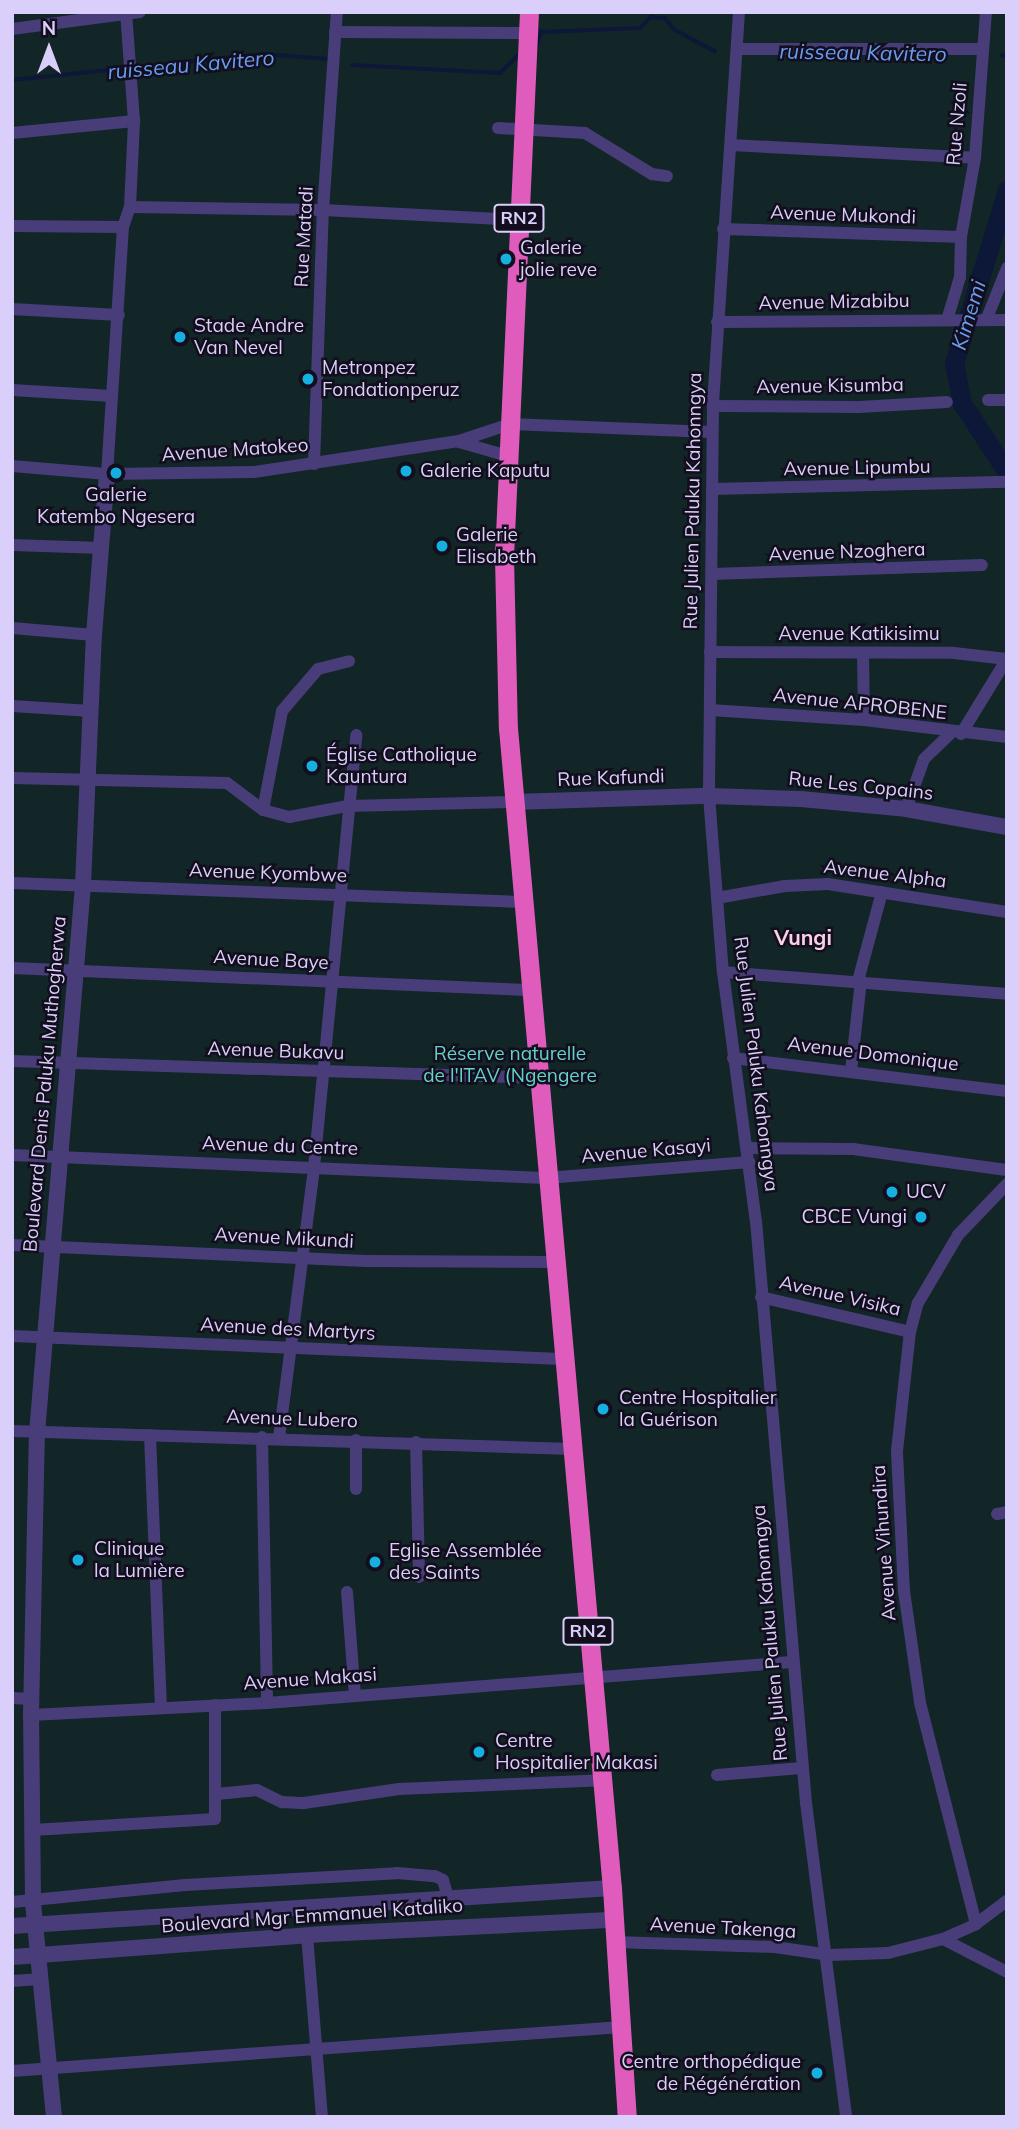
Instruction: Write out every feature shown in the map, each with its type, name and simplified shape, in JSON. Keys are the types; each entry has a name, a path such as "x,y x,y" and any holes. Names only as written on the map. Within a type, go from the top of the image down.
{"highway":[{"name":"RN2","path":"529,12 508,456 504,604 513,802 561,1359 612,1888 627,2117"}],"street":[{"path":"12,29 140,12"},
{"name":"Rue Matadi","path":"314,464 323,210 337,12"},
{"name":"Rue Julien Paluku Kahonngya","path":"739,12 712,432 709,796 723,972 748,1155 791,1662 802,1768 829,1955 846,2117"},
{"name":"Rue Nzoli","path":"949,320 960,277 961,237 975,158 986,12"},
{"path":"107,474 123,226 130,207 134,121 126,13"},
{"path":"335,32 527,33"},
{"path":"737,49 982,49"},
{"path":"12,133 134,121"},
{"path":"498,128 585,133 652,174 667,176"},
{"path":"731,145 975,158"},
{"path":"130,207 323,210 519,220"},
{"path":"12,226 123,226"},
{"name":"Avenue Mukondi","path":"723,229 961,237"},
{"path":"985,319 1007,268"},
{"path":"12,309 118,315"},
{"name":"Avenue Mizabibu","path":"717,322 1007,320"},
{"path":"12,390 112,396"},
{"path":"988,400 1007,400"},
{"name":"Avenue Kisumba","path":"713,406 859,407 947,402"},
{"path":"459,442 510,424 712,432"},
{"path":"459,442 508,456"},
{"name":"Avenue Matokeo","path":"12,466 107,474 254,472 459,442"},
{"name":"Boulevard Denis Paluku Muthogherwa","path":"54,2117 33,1901 31,1699 37,1433 83,885 94,635 107,474"},
{"name":"Avenue Lipumbu","path":"712,489 1004,482"},
{"path":"12,545 102,548"},
{"name":"Avenue Nzoghera","path":"712,574 982,565"},
{"path":"12,628 94,635"},
{"name":"Avenue Katikisimu","path":"710,652 954,653 1007,659"},
{"path":"863,654 864,720"},
{"path":"906,809 924,760 957,733 1007,659"},
{"path":"263,810 282,711 318,669 349,661"},
{"path":"12,706 92,711"},
{"name":"Avenue APROBENE","path":"710,710 864,720 1007,737"},
{"path":"279,1438 287,1348 314,1167 338,895 356,735"},
{"path":"12,778 228,783 263,810 289,817 348,806 513,802"},
{"name":"Rue Kafundi","path":"513,802 709,796"},
{"name":"Rue Les Copains","path":"709,796 906,809 1007,827"},
{"name":"Avenue Kyombwe","path":"12,883 522,902"},
{"name":"Avenue Alpha","path":"717,898 828,884 1007,912"},
{"path":"851,1070 859,981 882,891"},
{"name":"Avenue Baye","path":"12,968 528,990"},
{"path":"723,972 1007,994"},
{"name":"Avenue Domonique","path":"733,1058 851,1070 1007,1091"},
{"name":"Avenue Bukavu","path":"12,1061 538,1078"},
{"name":"Avenue Kasayi","path":"547,1178 748,1155 853,1149 1007,1170"},
{"name":"Avenue du Centre","path":"12,1155 547,1178"},
{"name":"Avenue Vihundira","path":"976,1924 920,1702 904,1591 897,1451 910,1332 918,1303 958,1235 1007,1184"},
{"name":"Avenue Mikundi","path":"12,1245 464,1264 554,1262"},
{"name":"Avenue Visika","path":"761,1297 910,1332"},
{"name":"Avenue des Martyrs","path":"12,1336 561,1359"},
{"name":"Avenue Lubero","path":"12,1431 571,1449"},
{"path":"150,1435 161,1706"},
{"path":"262,1437 267,1703"},
{"path":"356,1440 356,1489"},
{"path":"416,1442 419,1577"},
{"path":"347,1591 355,1696"},
{"name":"Avenue Makasi","path":"31,1715 161,1706 267,1703 791,1662"},
{"path":"12,1698 31,1699"},
{"path":"33,1830 206,1821 217,1814 215,1704"},
{"path":"717,1775 802,1768"},
{"path":"217,1794 257,1790 282,1802 304,1803 468,1783 602,1780"},
{"path":"12,1902 185,1885 407,1872 426,1872 443,1880 448,1897"},
{"name":"Boulevard Mgr Emmanuel Kataliko","path":"12,1926 612,1888"},
{"name":"Avenue Takenga","path":"615,1942 775,1947 829,1955 888,1953 943,1939 976,1924 1007,1901"},
{"name":"Boulevard Mgr Emmanuel Kataliko","path":"12,1957 307,1935 614,1920"},
{"path":"307,1935 322,2117"},
{"path":"943,1939 1007,1972"},
{"path":"12,1981 39,1979"},
{"path":"12,2071 621,2027"}],"green space":[{"name":"Réserve naturelle de l'ITAV (Ngengere","path":"12,12 1007,12 1007,2117 12,2117"}],"waterway":[{"name":"ruisseau Kavitero","path":"536,48 541,32 640,28 651,17 665,18 675,30 715,51"},
{"name":"ruisseau Kavitero","path":"12,80 264,54 328,59"},
{"name":"ruisseau Kavitero","path":"352,65 500,73 520,54"},
{"name":"ruisseau Kavitero","path":"1002,55 1007,56"},
{"name":"Kimemi","path":"1007,190 954,363 962,403 1007,472"}],"place":[{"name":"Galerie jolie reve","path":"506,259"},
{"name":"Stade Andre Van Nevel","path":"180,337"},
{"name":"Metronpez Fondationperuz","path":"308,379"},
{"name":"Galerie Kaputu","path":"406,471"},
{"name":"Galerie Katembo Ngesera","path":"116,473"},
{"name":"Galerie Elisabeth","path":"442,546"},
{"name":"Église Catholique Kauntura","path":"312,766"},
{"name":"UCV","path":"892,1192"},
{"name":"CBCE Vungi","path":"921,1217"},
{"name":"Centre Hospitalier la Guérison","path":"603,1409"},
{"name":"Clinique la Lumière","path":"78,1560"},
{"name":"Eglise Assemblée des Saints","path":"375,1562"},
{"name":"Centre Hospitalier Makasi","path":"479,1752"},
{"name":"Centre orthopédique de Régénération","path":"817,2073"}],"district":[{"name":"Vungi","path":"803,937"}]}
